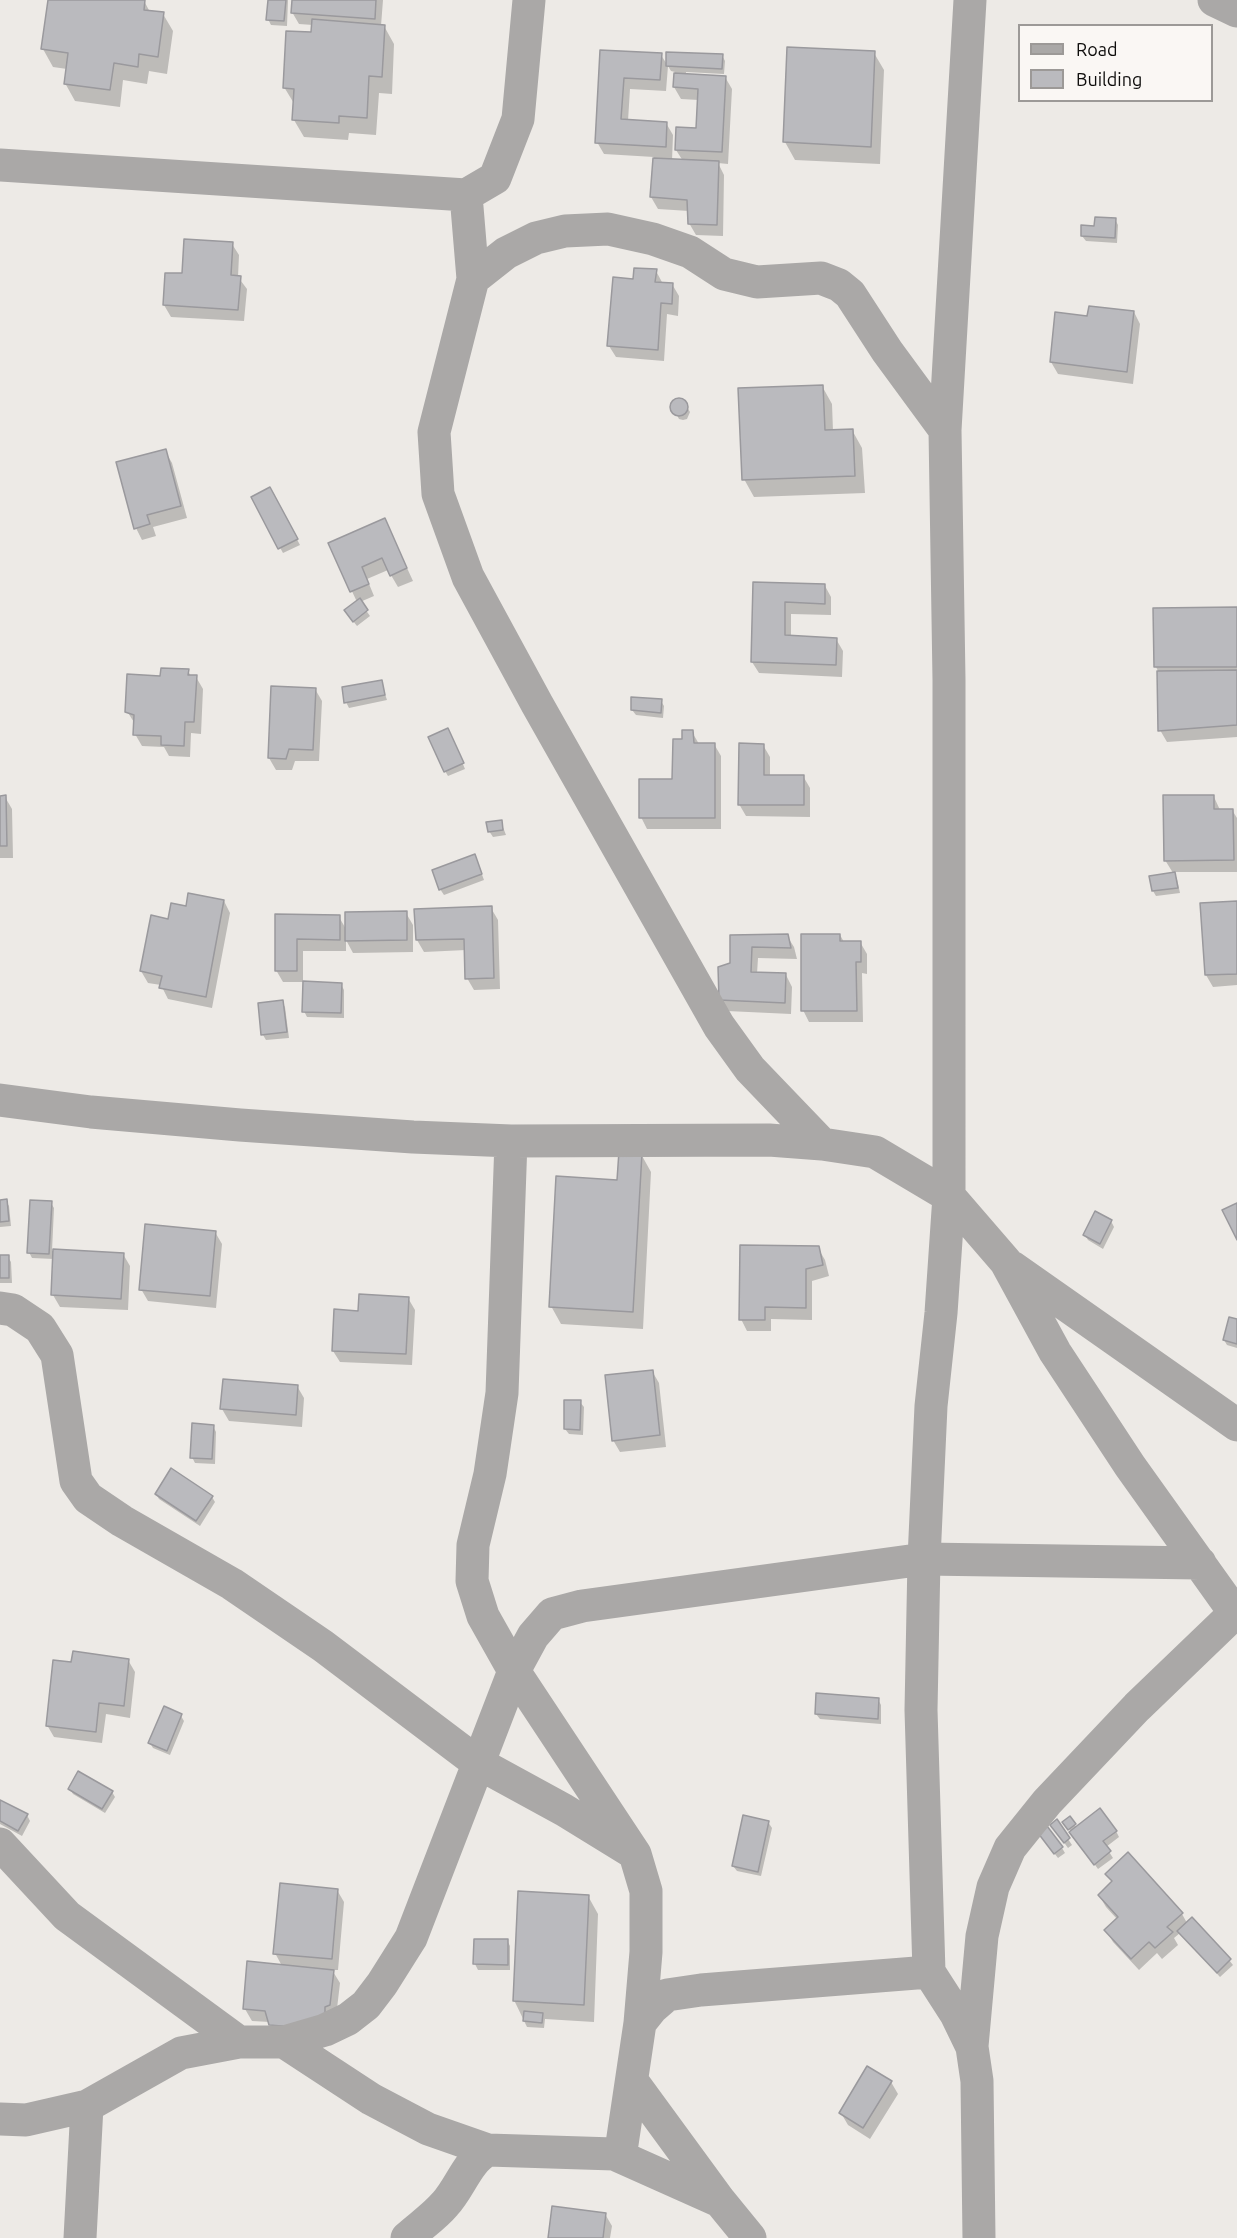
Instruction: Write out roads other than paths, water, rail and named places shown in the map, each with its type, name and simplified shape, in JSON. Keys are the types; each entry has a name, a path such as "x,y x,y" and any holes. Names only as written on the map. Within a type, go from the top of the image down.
{"street":[{"path":"0,165 466,195 495,178 518,119 529,0"},
{"path":"970,0 945,430 949,680 949,1196 941,1313 931,1406 924,1559 921,1710 929,1972 956,2014 972,2047"},
{"path":"1214,0 1237,11"},
{"path":"466,195 473,279 434,432 438,494 468,577 719,1026 750,1069 822,1144"},
{"path":"473,279 506,253 536,238 565,231 608,229 672,245 690,252 724,274 757,282 821,278 839,285 850,294 887,351 945,430"},
{"path":"0,1100 91,1112 240,1125 511,1141 769,1140 822,1144 875,1152 949,1196 1006,1262 1054,1352 1130,1466 1236,1613 1137,1707 1047,1803 1010,1848 993,1887 982,1936 972,2047 977,2080 979,2238"},
{"path":"511,1141 502,1393 490,1474 473,1545 472,1581 483,1616 514,1671 635,1854 646,1892 646,1952 640,2023 622,2144 614,2154"},
{"path":"1006,1262 1237,1425"},
{"path":"0,1308 13,1310 40,1328 57,1355 76,1481 88,1498 122,1521 242,1590 323,1646 478,1763 564,1810 635,1854"},
{"path":"0,2119 26,2120 87,2106 181,2053 238,2042 285,2042 325,2030 348,2019 366,2005 411,1938 514,1671 533,1636 552,1614 593,1604 924,1559 1200,1563"},
{"path":"0,1844 67,1916 238,2042"},
{"path":"640,2023 667,1995 701,1990 929,1972"},
{"path":"285,2042 371,2099 428,2129 488,2150 614,2154 719,2200"},
{"path":"632,2081 719,2200 750,2238"},
{"path":"80,2238 87,2106"},
{"path":"406,2238 444,2206 477,2158 488,2150"}]}
